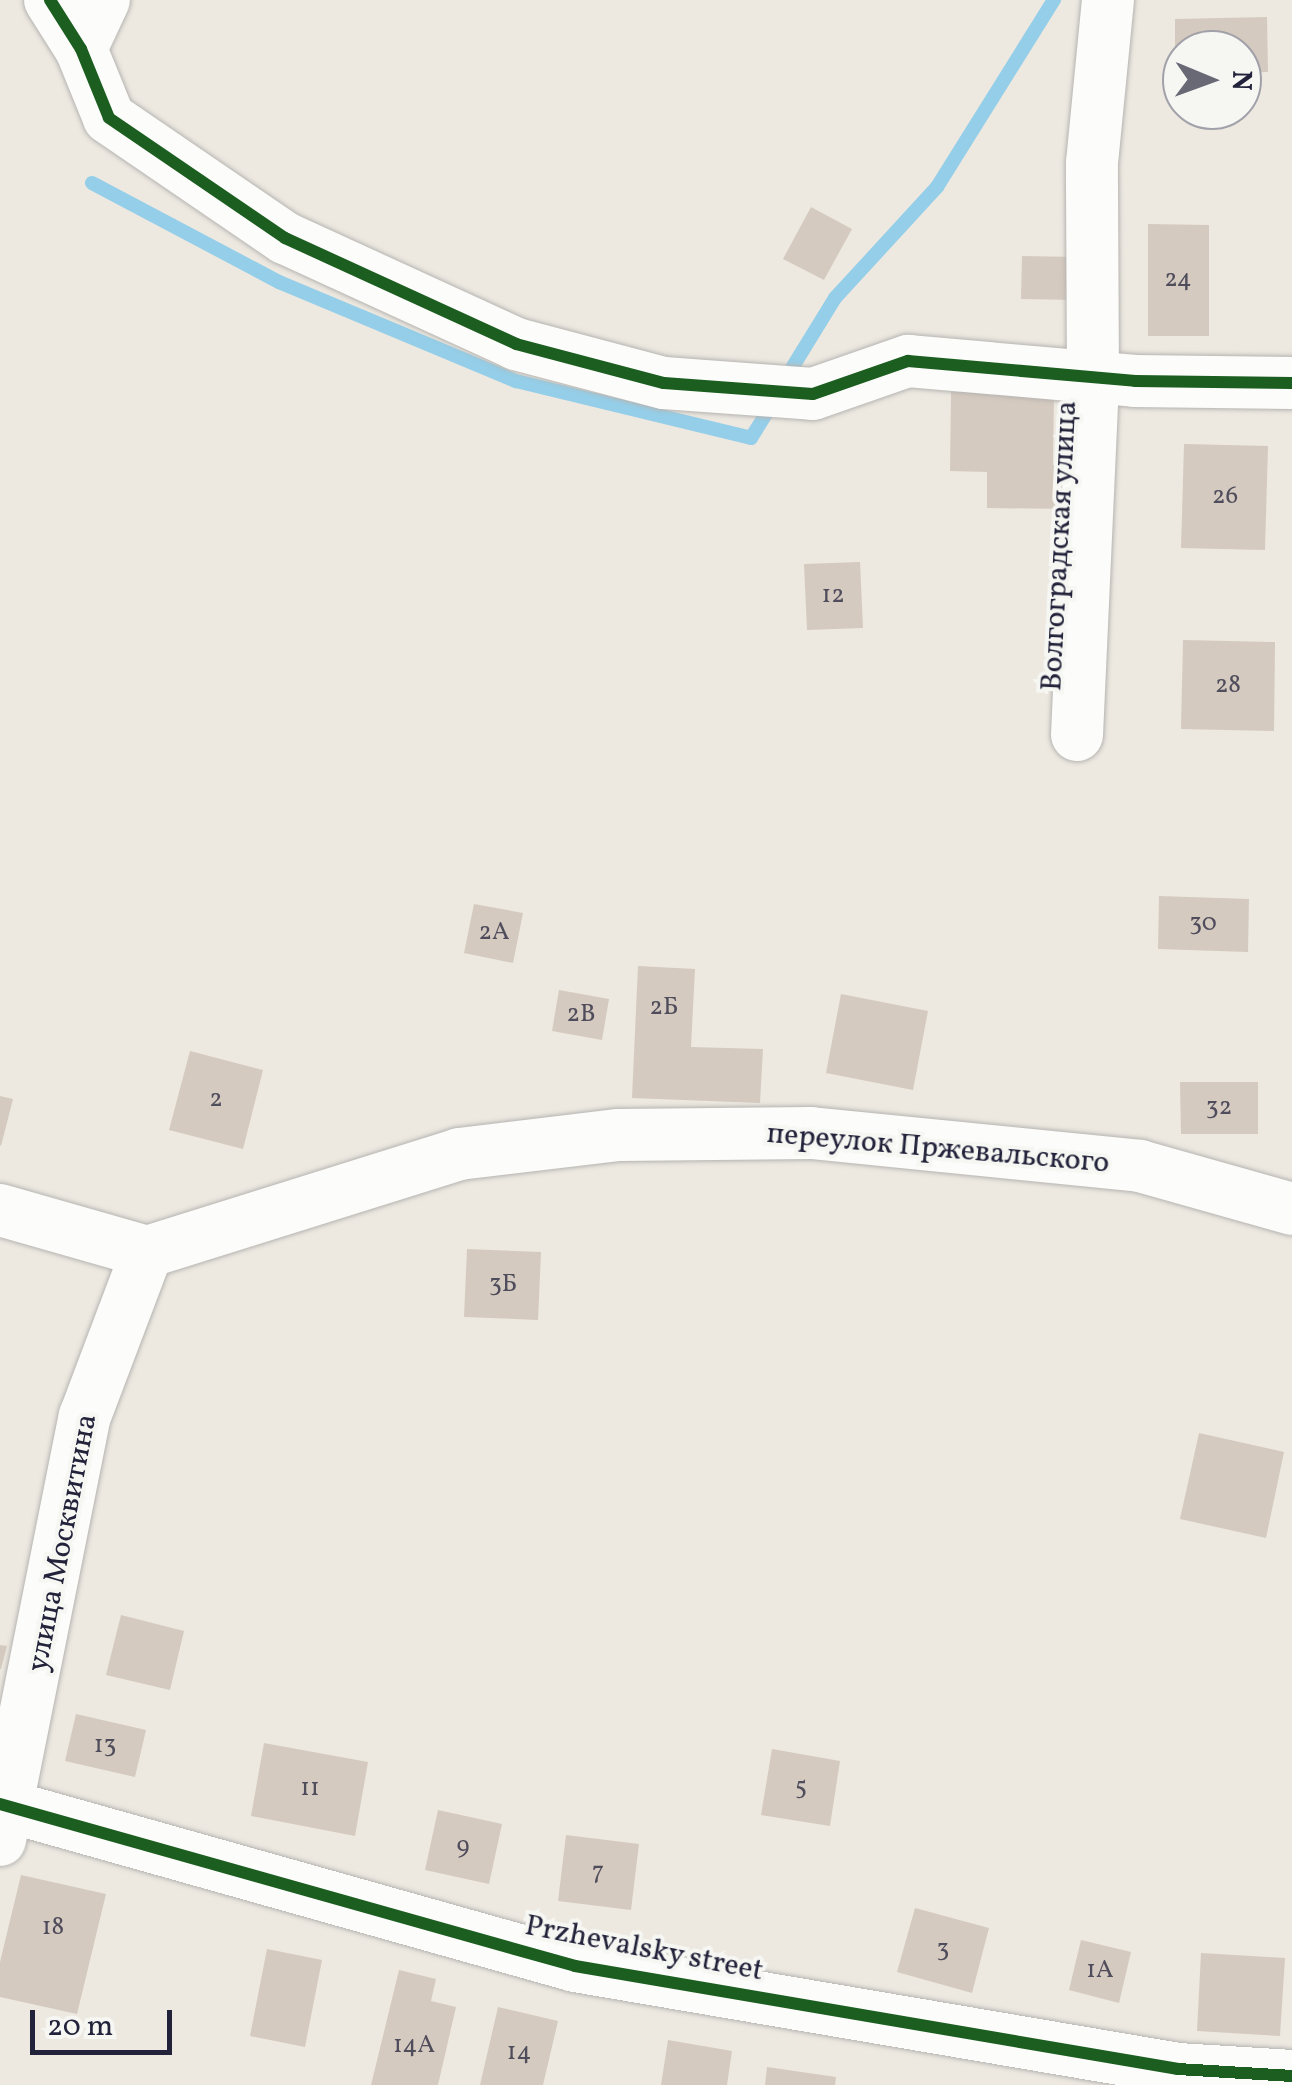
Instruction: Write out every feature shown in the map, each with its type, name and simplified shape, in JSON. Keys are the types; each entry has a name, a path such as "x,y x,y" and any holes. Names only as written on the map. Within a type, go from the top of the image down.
{"street":[{"path":"50,0 81,49 109,118 285,238 516,344 664,383 813,394 908,361 1093,376 1292,383"},
{"path":"81,49 104,0"},
{"name":"Волгоградская улица","path":"1077,736 1093,376 1092,162 1108,0"},
{"name":"переулок Пржевальского","path":"147,1252 459,1154 619,1135 810,1133 1140,1166 1292,1209"},
{"path":"0,1210 147,1252"},
{"name":"улица Москвитина","path":"2,1817 85,1416 147,1252"},
{"name":"Przhevalsky street","path":"2,1817 575,1966 1178,2069 1292,2076"}],"building":[{"path":"1267,17 1268,72 1262,72 1262,30 1175,30 1175,19"},
{"path":"811,207 852,229 824,280 783,259"},
{"path":"1148,224 1209,225 1209,336 1148,336"},
{"path":"1022,256 1077,257 1077,300 1021,299"},
{"path":"951,392 1054,393 1053,465 1069,465 1069,509 987,508 987,472 950,471"},
{"path":"1184,444 1268,446 1265,550 1181,548"},
{"path":"860,562 863,628 807,630 804,564"},
{"path":"1183,640 1275,642 1274,731 1181,729"},
{"path":"1159,896 1249,899 1248,952 1158,949"},
{"path":"474,904 523,913 513,963 464,953"},
{"path":"638,966 695,969 691,1047 763,1049 760,1103 632,1098"},
{"path":"559,990 609,999 602,1040 552,1031"},
{"path":"841,994 928,1011 913,1090 826,1073"},
{"path":"190,1051 263,1070 243,1149 169,1130"},
{"path":"1180,1082 1258,1082 1258,1134 1181,1134"},
{"path":"0,1096 13,1099 1,1146 0,1145"},
{"path":"467,1249 541,1252 538,1320 464,1317"},
{"path":"1199,1433 1284,1452 1266,1538 1180,1519"},
{"path":"121,1615 184,1631 170,1690 106,1675"},
{"path":"0,1645 7,1646 1,1669 0,1669"},
{"path":"76,1714 146,1730 135,1777 65,1761"},
{"path":"264,1743 368,1762 355,1836 251,1816"},
{"path":"772,1749 840,1761 830,1826 761,1815"},
{"path":"438,1810 502,1824 489,1884 425,1870"},
{"path":"566,1835 639,1844 631,1910 558,1901"},
{"path":"21,1875 106,1894 77,2014 0,1997 0,1962"},
{"path":"915,1908 989,1928 972,1993 897,1972"},
{"path":"1081,1940 1131,1952 1119,2003 1069,1990"},
{"path":"267,1949 322,1960 305,2047 250,2036"},
{"path":"1201,1953 1285,1958 1280,2036 1197,2031"},
{"path":"399,1970 436,1979 431,2001 456,2007 438,2085 371,2085"},
{"path":"498,2007 558,2021 543,2085 480,2085"},
{"path":"668,2040 732,2051 727,2085 661,2085"},
{"path":"767,2067 836,2077 835,2085 765,2085"}],"waterway":[{"path":"792,368 835,298 937,187 1054,0"},
{"path":"92,183 279,282 516,381 751,438 768,411"}],"cycle path":[{"path":"50,0 81,49 109,118 285,238 516,344 664,383 813,394 908,361 1135,381 1292,383"},
{"path":"0,1804 575,1966 1178,2069 1292,2076"}]}
